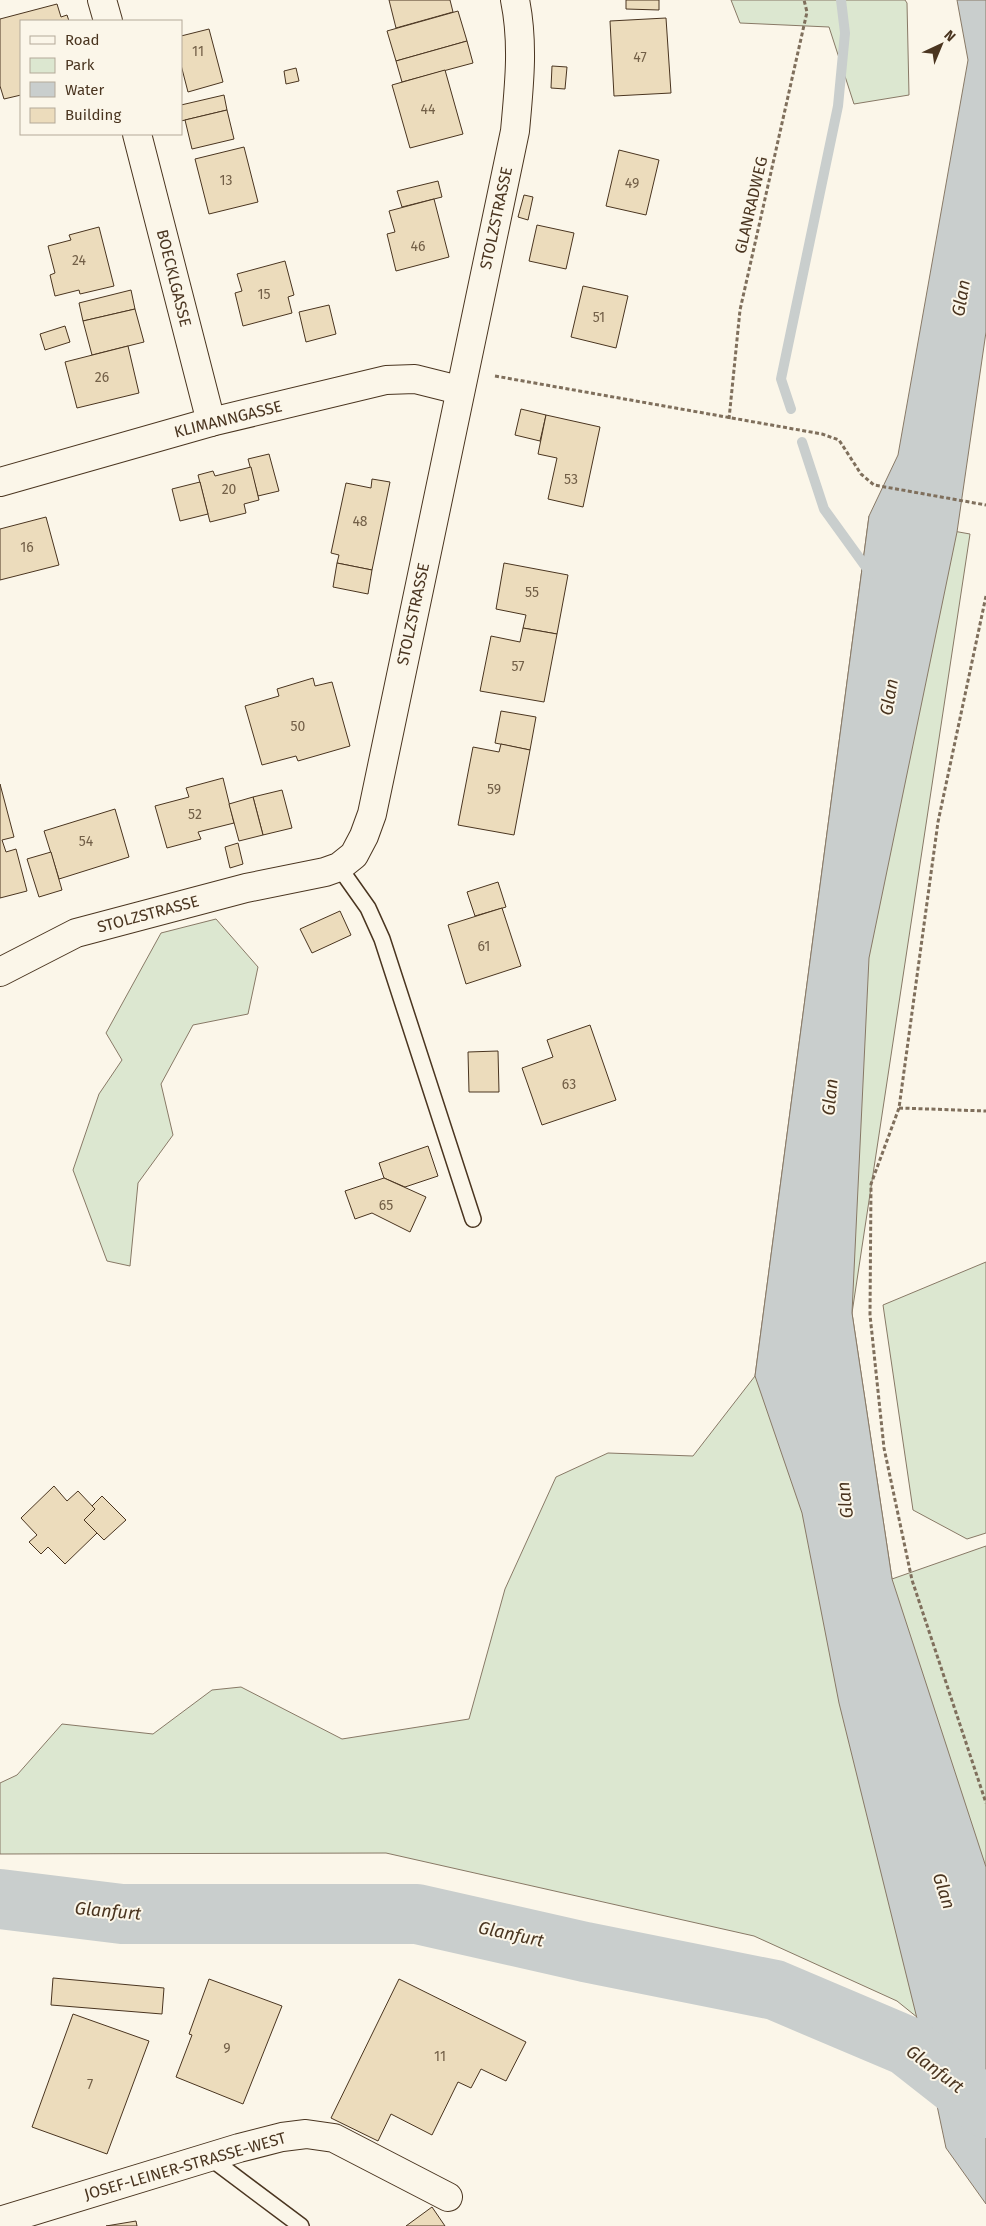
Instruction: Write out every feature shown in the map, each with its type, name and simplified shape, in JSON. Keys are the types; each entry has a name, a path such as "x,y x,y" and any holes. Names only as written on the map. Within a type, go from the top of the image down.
{"street":[{"path":"102,0 108,20"},
{"name":"STOLZSTRASSE","path":"0,972 76,932 246,888 325,872 340,866 354,855 364,836 372,814 461,380 515,130 521,65 518,16 515,0"},
{"name":"BOECKLGASSE","path":"137,135 211,422"},
{"name":"KLIMANNGASSE","path":"0,482 211,422 386,380 461,380"},
{"name":"JOSEF-LEINER-STRASSE-WEST","path":"0,2221 209,2157 282,2137 306,2134 334,2138 448,2197"}],"lane":[{"path":"340,866 368,908 382,939 473,1219"},
{"path":"209,2157 301,2226"}],"path":[{"name":"GLANRADWEG","path":"729,418 740,310 807,12 804,0"},
{"path":"461,380 729,418 822,434 839,440 861,474 874,485 986,505"},
{"path":"986,596 938,822 899,1108 871,1184 870,1315 884,1448 912,1580 986,1803"},
{"path":"899,1108 986,1111"}],"green space":[{"path":"731,0 905,0 907,3 909,95 854,104 829,27 740,23"},
{"path":"869,516 970,534 852,1313 892,1579 986,1546 986,2069 969,2059 897,2001 754,1936 386,1853 0,1854 0,1783 17,1775 62,1724 153,1734 212,1690 241,1687 342,1739 469,1719 505,1589 556,1477 608,1453 693,1456 755,1376"},
{"path":"216,919 258,967 248,1014 193,1025 161,1084 173,1135 138,1183 130,1266 107,1261 73,1170 99,1094 122,1060 106,1033 161,933"},
{"path":"986,1262 986,1533 967,1539 913,1510 883,1305"}],"water":[{"name":"Glan","path":"957,0 986,0 986,332 957,532 869,958 852,1313 892,1579 986,1867 986,2204 946,2148 928,2063 839,1703 802,1513 755,1376 869,516 898,455 968,60"}],"building":[{"path":"389,0 450,0 453,12 396,28"},
{"path":"626,0 659,0 659,10 626,9"},
{"path":"57,4 61,17 67,15 69,20 20,20 20,95 4,99 0,86 0,19"},
{"path":"458,11 467,41 396,61 387,31"},
{"path":"666,18 671,93 614,96 610,21"},
{"path":"209,29 223,82 188,92 182,69 182,36"},
{"path":"467,41 473,63 402,82 396,61"},
{"path":"552,66 567,67 565,89 551,88"},
{"path":"296,68 299,81 286,84 284,71"},
{"path":"445,70 463,134 410,148 392,85"},
{"path":"224,95 227,110 182,121 182,105"},
{"path":"227,110 234,139 192,149 185,120"},
{"path":"244,147 258,202 209,214 195,159"},
{"path":"619,150 659,160 646,215 606,206"},
{"path":"438,181 442,197 402,207 397,191"},
{"path":"524,195 533,197 528,220 518,217"},
{"path":"434,199 449,257 396,271 387,234 395,232 389,211"},
{"path":"537,225 574,233 566,269 529,261"},
{"path":"99,227 114,286 80,294 79,290 55,296 50,275 55,273 48,246 71,240 69,235"},
{"path":"285,261 294,295 288,297 292,313 243,326 235,293 242,291 237,274"},
{"path":"583,286 628,296 616,348 571,337"},
{"path":"131,290 135,309 83,321 79,303"},
{"path":"329,305 336,334 306,342 299,312"},
{"path":"135,309 144,342 92,355 83,321"},
{"path":"65,326 70,342 45,350 40,334"},
{"path":"128,346 139,393 77,408 65,362"},
{"path":"521,409 546,415 540,441 515,435"},
{"path":"546,415 600,427 583,507 548,499 557,458 538,454"},
{"path":"269,454 279,491 258,496 248,459"},
{"path":"251,467 259,500 244,504 246,513 210,522 198,475 213,471 215,476"},
{"path":"372,479 390,482 372,570 337,563 339,555 331,553 346,483 371,488"},
{"path":"200,482 208,514 180,521 172,489"},
{"path":"46,517 59,565 0,580 0,529"},
{"path":"337,563 372,570 368,594 333,587"},
{"path":"504,563 568,575 557,634 523,628 526,615 496,609"},
{"path":"523,628 557,634 544,702 480,691 491,636 520,642"},
{"path":"313,678 315,686 332,682 350,746 298,761 296,756 262,765 245,706 279,696 277,689"},
{"path":"501,711 536,717 530,750 495,743"},
{"path":"501,744 530,750 514,835 458,825 473,747 499,752"},
{"path":"223,778 234,823 198,832 201,839 167,848 155,806 189,797 186,788"},
{"path":"0,784 14,837 2,840 6,852 16,849 27,891 0,898"},
{"path":"282,790 292,828 263,835 253,797"},
{"path":"253,797 263,835 239,841 229,804"},
{"path":"115,809 129,857 59,879 44,831"},
{"path":"238,843 243,864 230,868 225,847"},
{"path":"51,852 62,890 39,897 27,859"},
{"path":"498,882 506,907 475,916 467,892"},
{"path":"502,908 521,966 466,984 448,925"},
{"path":"340,911 351,935 312,953 300,929"},
{"path":"590,1025 616,1100 542,1125 522,1068 553,1057 547,1040"},
{"path":"498,1051 499,1092 469,1092 468,1052"},
{"path":"428,1146 438,1176 405,1187 384,1178 379,1163"},
{"path":"384,1178 426,1197 410,1232 372,1213 355,1219 345,1191"},
{"path":"54,1486 67,1501 78,1491 95,1509 84,1520 97,1533 65,1564 48,1547 41,1554 29,1542 37,1535 21,1518"},
{"path":"102,1496 126,1520 104,1540 84,1520 95,1509 92,1506"},
{"path":"53,1978 164,1988 162,2014 51,2005"},
{"path":"209,1979 282,2006 243,2104 176,2077 192,2035 189,2034"},
{"path":"399,1979 526,2042 506,2081 481,2069 471,2088 458,2082 432,2135 391,2114 378,2141 331,2118"},
{"path":"73,2014 149,2041 107,2154 32,2127"},
{"path":"432,2207 445,2226 406,2226"},
{"path":"136,2221 137,2226 106,2226"}],"waterway":[{"path":"791,409 781,379 838,106 845,33 841,0"},
{"path":"802,442 824,509 871,574"},
{"name":"Glanfurt","path":"0,1899 122,1914 417,1914 585,1952 775,1990 907,2046 986,2108"}]}
